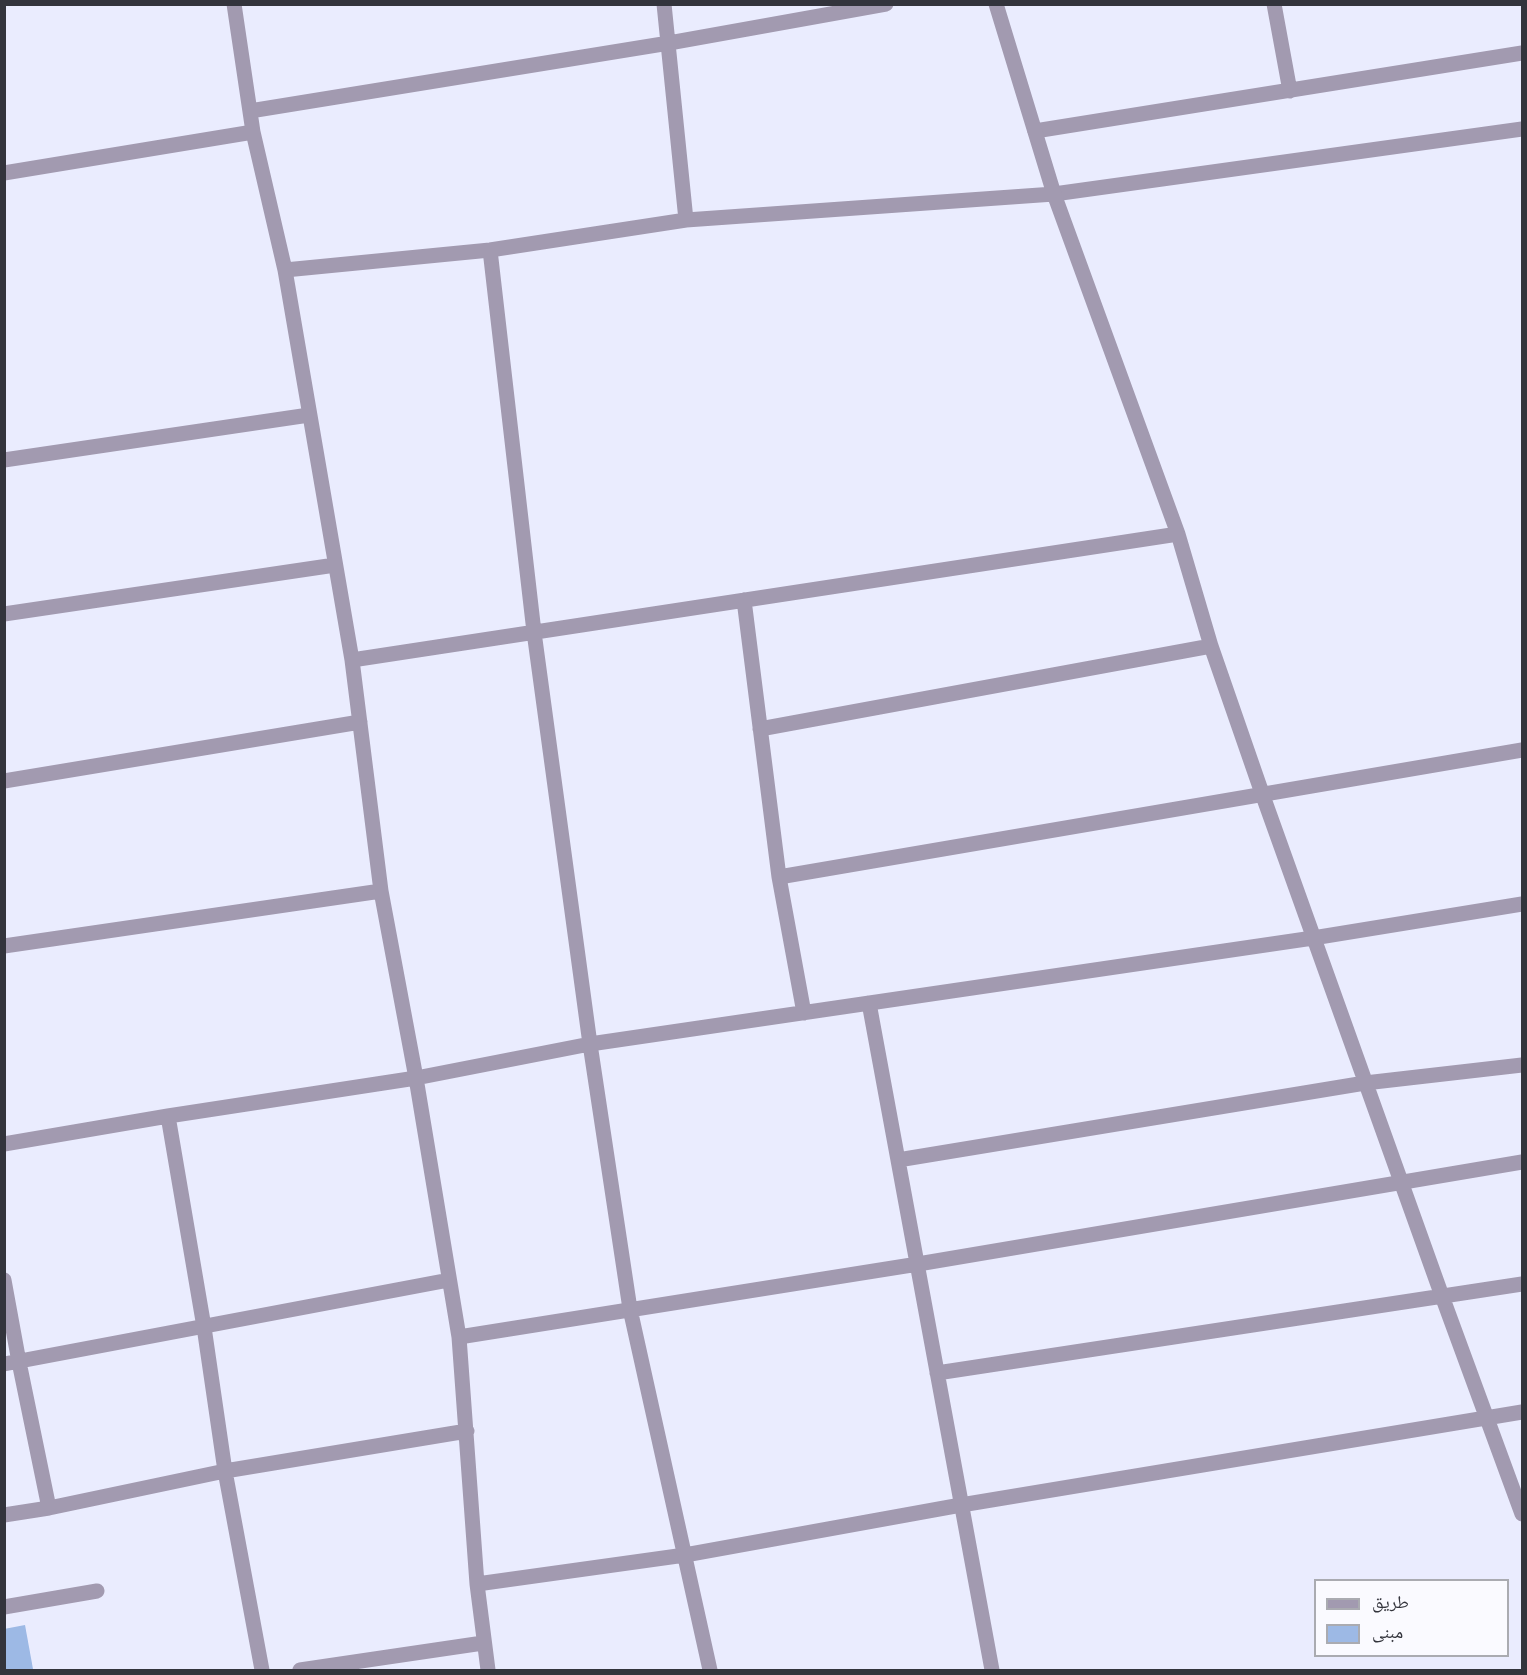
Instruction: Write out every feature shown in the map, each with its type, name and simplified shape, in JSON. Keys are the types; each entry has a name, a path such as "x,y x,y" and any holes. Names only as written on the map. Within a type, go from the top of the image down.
{"street":[{"path":"234,4 253,132 285,270 352,660 381,891 416,1078 459,1337 477,1584 488,1671"},
{"path":"664,4 686,220"},
{"path":"250,111 669,43 886,4"},
{"path":"996,4 1054,194 1178,534 1211,646 1263,796 1522,1514"},
{"path":"1274,4 1290,91"},
{"path":"1035,131 1522,53"},
{"path":"285,270 490,250 686,220 1054,194 1522,129"},
{"path":"4,173 253,132"},
{"path":"490,250 534,632 630,1309 710,1671"},
{"path":"4,460 309,415"},
{"path":"352,660 1178,534"},
{"path":"4,614 335,565"},
{"path":"744,600 779,877 804,1013"},
{"path":"760,729 1211,646"},
{"path":"4,781 360,722"},
{"path":"779,877 1522,750"},
{"path":"4,946 381,891"},
{"path":"4,1144 416,1078 591,1044 1313,938 1522,904"},
{"path":"869,1003 992,1671"},
{"path":"898,1160 1365,1083 1522,1065"},
{"path":"168,1116 204,1328 225,1471 262,1671"},
{"path":"459,1337 918,1264 1522,1162"},
{"path":"4,1280 12,1363 49,1508"},
{"path":"12,1363 449,1280"},
{"path":"937,1373 1522,1284"},
{"path":"477,1584 685,1555 961,1505 1522,1412"},
{"path":"4,1515 49,1508 225,1471 467,1431"},
{"path":"4,1607 97,1591"},
{"path":"300,1671 483,1643"}],"building":[{"path":"25,1625 33,1669 4,1670 4,1629"}]}
